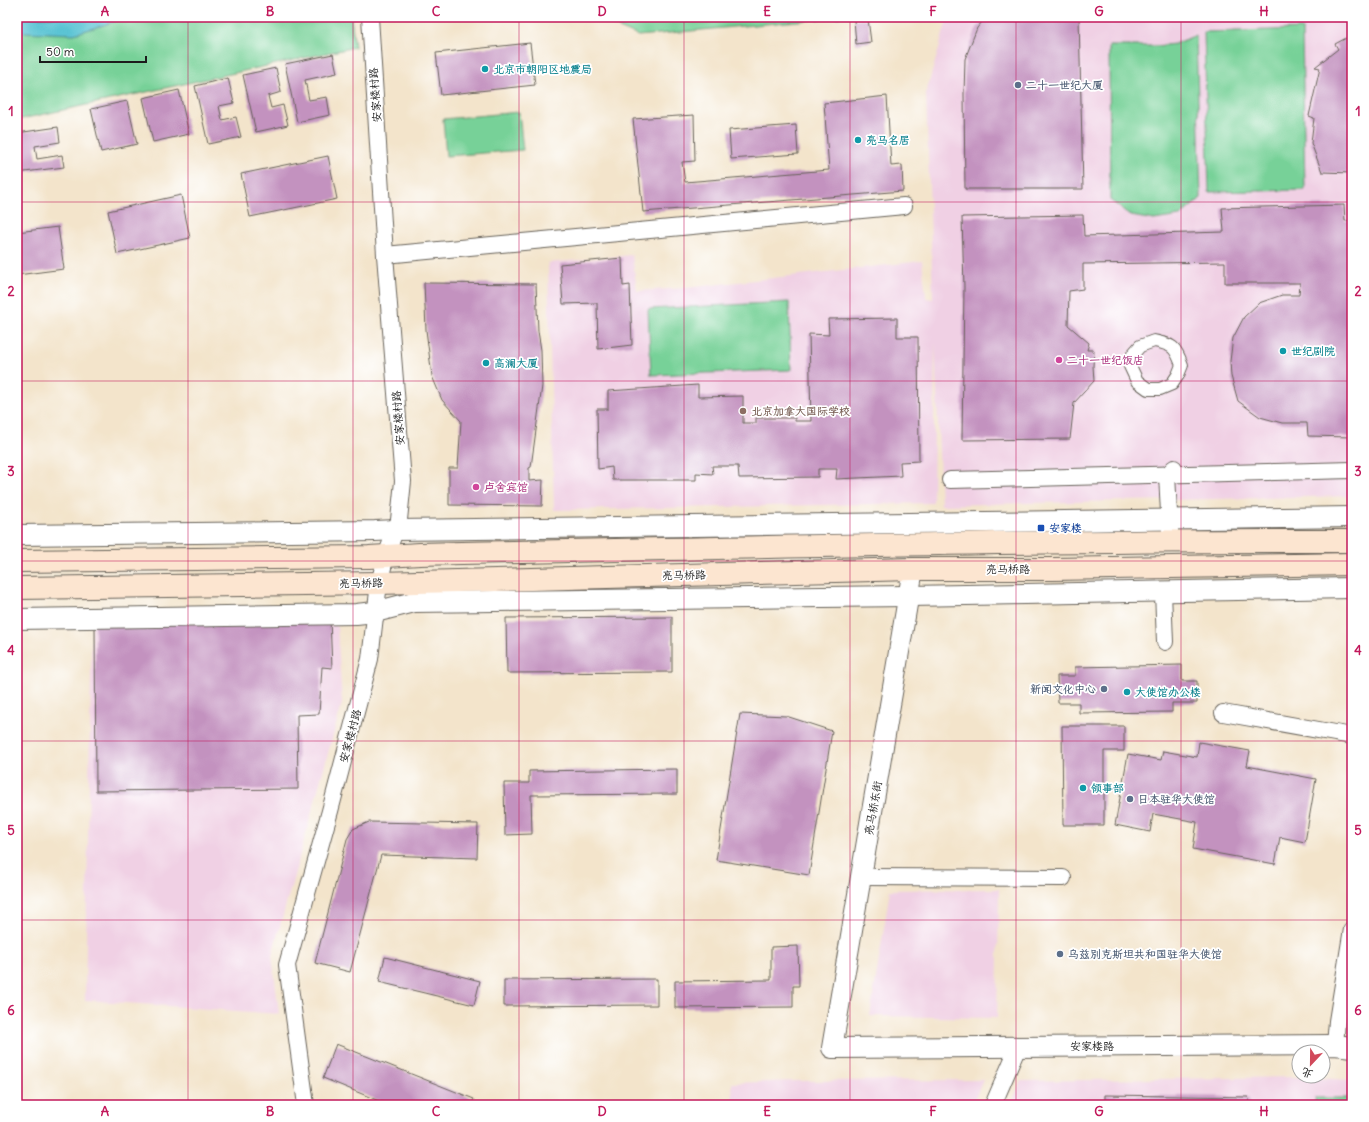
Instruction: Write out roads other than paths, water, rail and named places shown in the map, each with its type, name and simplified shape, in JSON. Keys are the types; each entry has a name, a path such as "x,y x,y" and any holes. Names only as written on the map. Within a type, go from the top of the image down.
{"main road":[{"path":"17,561 386,556 1170,530 1352,541"},
{"name":"亮马桥路","path":"17,588 379,582 913,569 1053,569 1352,564"}],"street":[{"name":"安家楼村路","path":"306,1105 287,965 330,812 370,659 379,582 386,556 399,520 403,481 370,17"},
{"path":"386,255 904,206"},
{"path":"1154,341 1169,344 1177,352 1182,365 1178,376 1172,384 1160,389 1148,389 1137,381 1130,366 1133,354 1140,346 1154,341"},
{"path":"1167,475 1180,463"},
{"path":"950,480 1352,470"},
{"path":"1167,475 1170,530"},
{"path":"17,535 396,530 1170,530 1352,517"},
{"path":"17,539 83,560"},
{"name":"亮马桥东街","path":"832,1048 913,569"},
{"path":"17,618 356,614 375,612 414,602 909,596 1352,588"},
{"path":"1163,592 1166,642"},
{"path":"1223,713 1352,736"},
{"path":"861,877 1063,878"},
{"path":"1344,1046 1337,1021 1352,929"},
{"path":"993,1105 1018,1046"},
{"name":"安家楼路","path":"832,1048 1018,1046 1344,1046"}],"water":[{"path":"17,17 130,17 74,34 17,33"}],"place":[{"name":"北京市朝阳区地震局","path":"485,69"},
{"name":"二十一世纪大厦","path":"1018,85"},
{"name":"亮马名居","path":"858,140"},
{"name":"世纪剧院","path":"1283,351"},
{"name":"二十一世纪饭店","path":"1059,360"},
{"name":"高澜大厦","path":"486,363"},
{"name":"北京加拿大国际学校","path":"743,411"},
{"name":"卢舍宾馆","path":"476,487"},
{"name":"安家楼","path":"1041,528"},
{"name":"新闻文化中心","path":"1104,689"},
{"name":"大使馆办公楼","path":"1127,692"},
{"name":"领事部","path":"1083,788"},
{"name":"日本驻华大使馆","path":"1130,799"},
{"name":"乌兹别克斯坦共和国驻华大使馆","path":"1060,954"}]}
